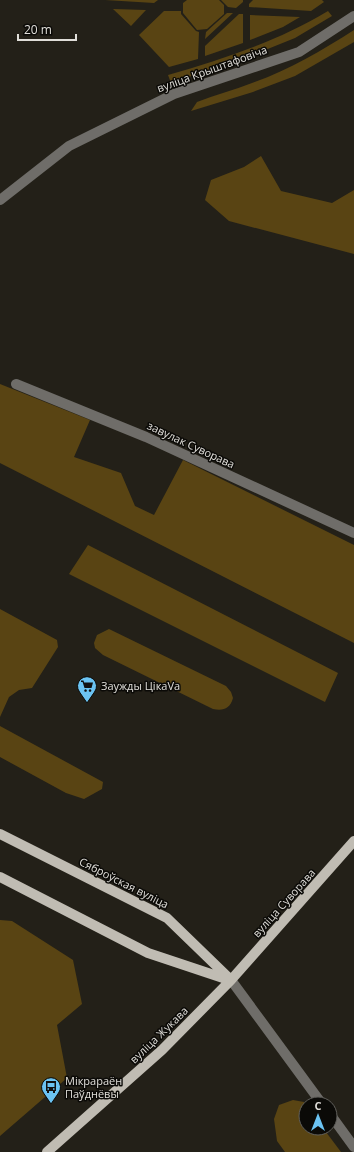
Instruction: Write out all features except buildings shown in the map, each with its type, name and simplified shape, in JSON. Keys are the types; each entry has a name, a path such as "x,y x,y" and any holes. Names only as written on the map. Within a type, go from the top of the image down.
{"main road":[{"name":"Сяброўская вуліца","path":"0,834 167,918 231,980"},
{"name":"вуліца Суворава","path":"231,980 354,841"},
{"path":"0,877 148,953 231,980"},
{"name":"вуліца Жукава","path":"53,1150 162,1050 231,980"}],"street":[{"name":"вуліца Крыштафовіча","path":"0,200 69,146 174,94 299,52 354,16"},
{"name":"завулак Суворава","path":"16,384 146,437 354,533"},
{"path":"231,980 316,1096"},
{"path":"338,1125 354,1147"}],"shaded area":[{"path":"105,0 158,0 154,3"},
{"path":"187,0 219,0 224,5 224,14 207,29 197,30 183,13 183,3"},
{"path":"221,0 243,0 243,2 236,8 228,7"},
{"path":"253,0 322,0 324,2 311,11 249,7 249,4"},
{"path":"113,9 146,10 131,26"},
{"path":"164,11 181,11 181,14 196,31 199,32 198,59 169,67 139,35"},
{"path":"328,11 332,16 295,38 253,55 171,83 168,75 210,62 270,40 309,22"},
{"path":"227,13 233,13 205,39 206,32"},
{"path":"239,14 243,14 243,43 205,56 205,46"},
{"path":"250,15 300,17 283,27 250,40"},
{"path":"354,30 354,42 295,76 253,92 191,111 197,102 266,78 317,53"},
{"path":"261,156 281,191 332,203 354,190 354,254 229,221 205,200 211,180 244,167"},
{"path":"0,384 90,420 74,457 121,473 135,506 154,515 183,460 354,545 354,643 0,463"},
{"path":"88,545 338,673 325,702 69,574"},
{"path":"0,609 57,640 58,647 32,688 19,690 9,697 0,717"},
{"path":"109,629 226,686 231,692 233,698 232,702 226,708 220,710 213,709 103,655 95,648 94,643 97,635"},
{"path":"0,726 103,782 102,789 84,799 66,793 0,757"},
{"path":"0,920 12,921 73,960 82,1004 57,1025 67,1078 0,1136"},
{"path":"293,1100 298,1101 298,1136 329,1136 341,1152 285,1152 277,1141 274,1119 279,1105"}],"place":[{"name":"Заужды ЦікаVа","path":"87,703"},
{"name":"Мікрараён Паўднёвы","path":"51,1104"}]}
